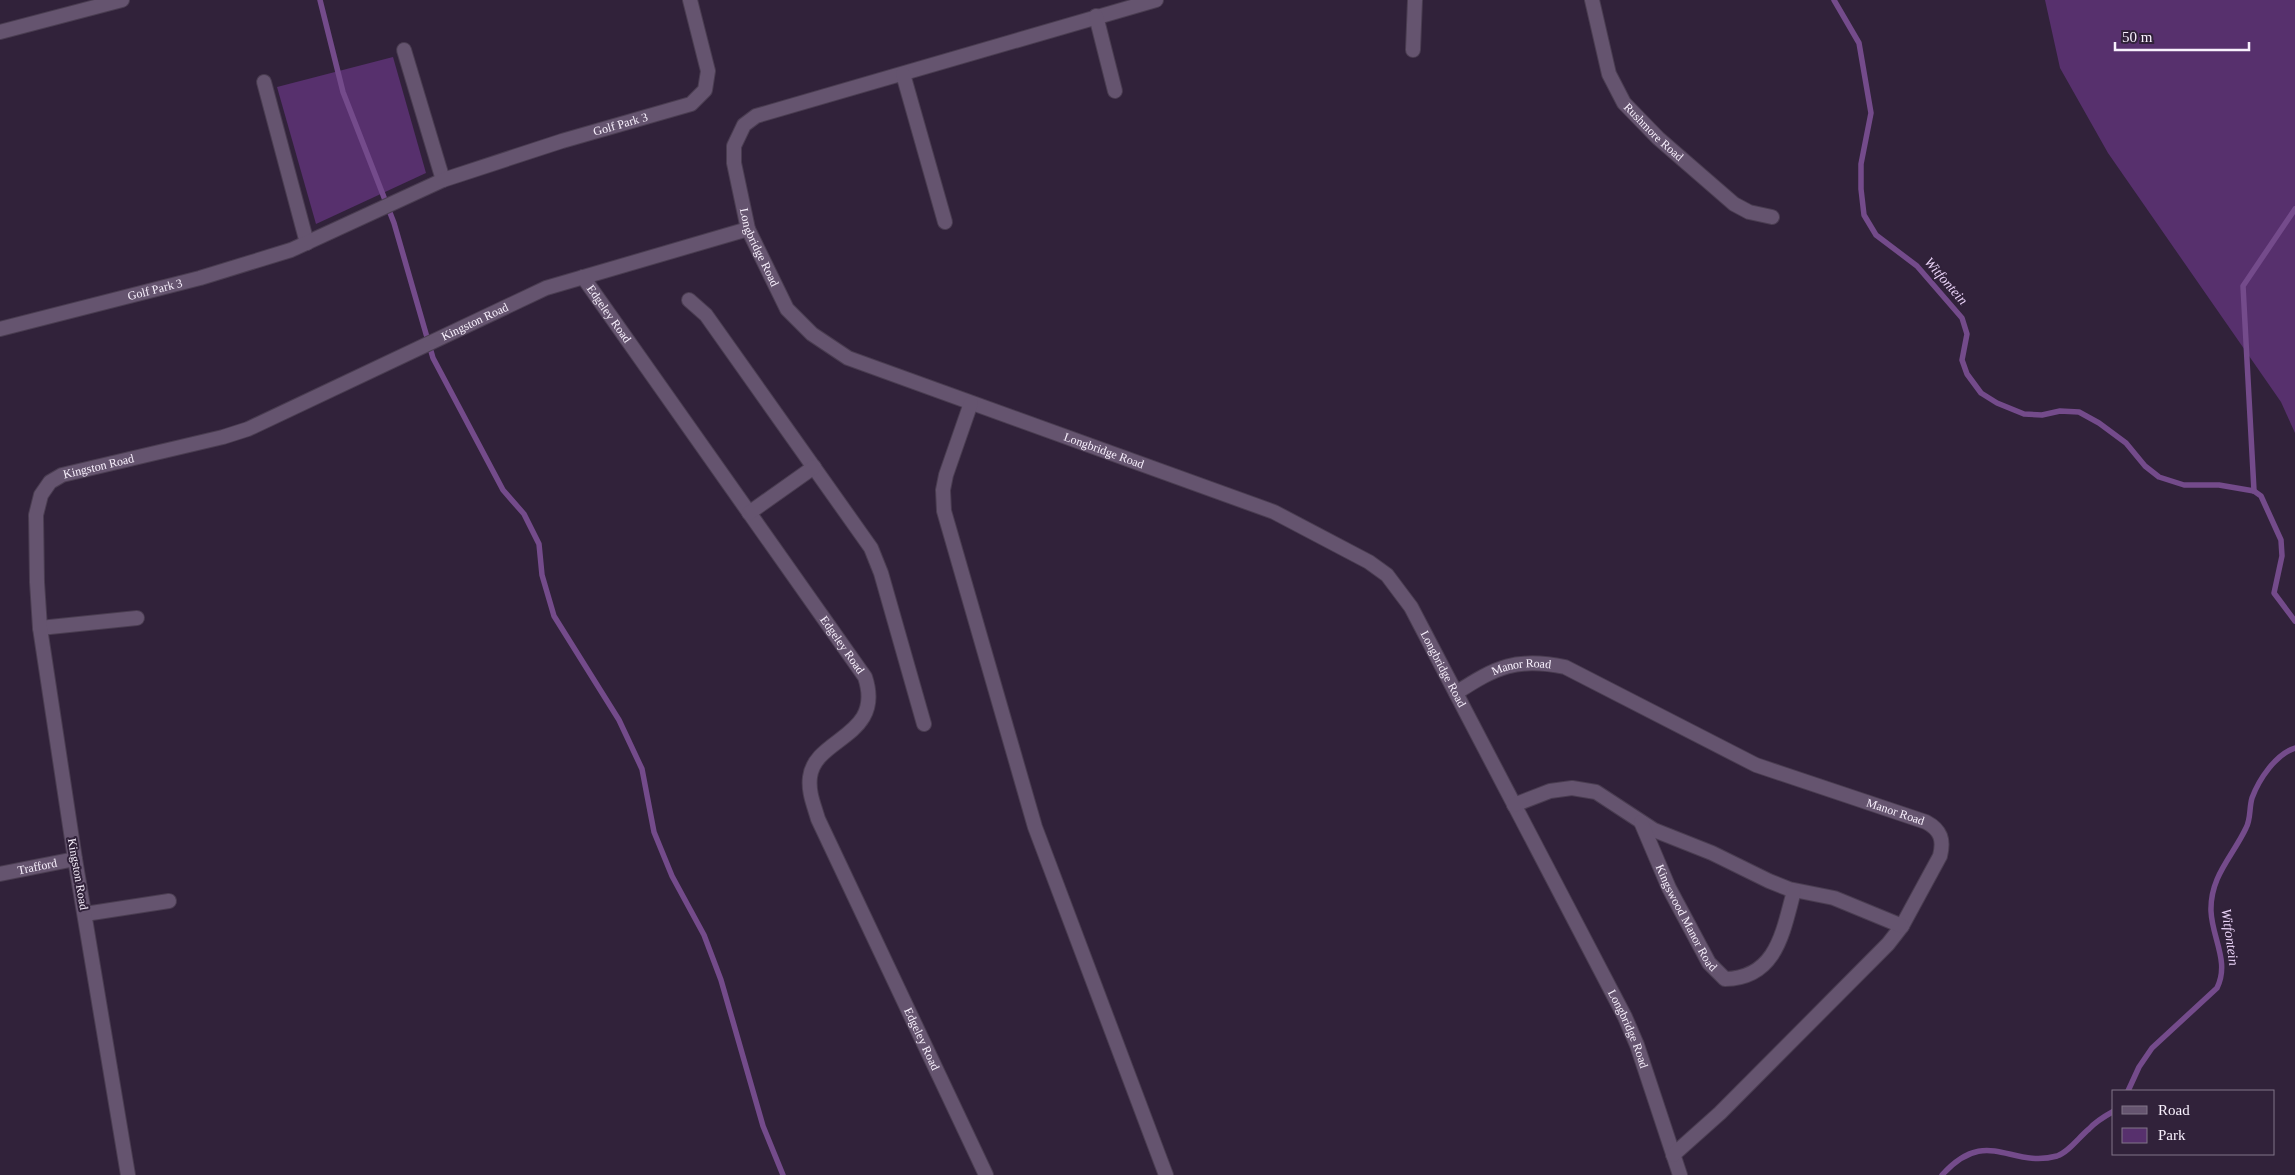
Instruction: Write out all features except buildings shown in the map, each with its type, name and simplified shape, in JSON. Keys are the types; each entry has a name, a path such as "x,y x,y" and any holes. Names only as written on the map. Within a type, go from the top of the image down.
{"street":[{"path":"0,32 122,0"},
{"name":"Golf Park 3","path":"0,329 200,278 291,250 443,180 562,140 682,108 698,99 708,83 708,71 690,0"},
{"name":"Longbridge Road","path":"1156,0 756,116 744,124 734,146 734,164 748,229 786,309 812,334 848,358 1274,512 1369,562 1387,575 1411,607 1625,1017 1637,1045 1680,1175"},
{"path":"1413,50 1415,0"},
{"name":"Rushmore Road","path":"1592,0 1609,74 1624,103 1658,138 1734,204 1749,212 1772,218"},
{"path":"1096,16 1116,91"},
{"path":"404,50 443,180"},
{"path":"903,74 944,222"},
{"path":"264,82 307,243"},
{"name":"Kingston Road","path":"128,1175 75,859 40,628 36,515 41,495 50,482 62,474 248,429 546,288 748,229"},
{"name":"Edgeley Road","path":"583,277 865,677 869,700 866,714 844,739 819,758 810,776 810,794 818,818 986,1175"},
{"path":"690,300 706,315 871,548 881,573 924,724"},
{"path":"972,403 946,476 943,490 944,511 1035,827 1166,1175"},
{"path":"749,513 814,467"},
{"path":"40,628 137,618"},
{"name":"Manor Road","path":"1456,693 1486,674 1508,665 1540,662 1565,667 1756,765 1926,822 1936,827 1941,836 1941,851 1902,926 1888,944 1720,1113 1673,1154"},
{"name":"Kingswood Manor Road","path":"1514,805 1550,791 1572,788 1596,792 1615,802 1641,822 1769,881 1794,891 1834,898 1902,926"},
{"name":"Kingswood Manor Road","path":"1641,822 1669,888 1708,963 1726,979 1740,978 1763,967 1774,953 1782,937 1794,891"},
{"name":"Trafford","path":"0,874 75,859"},
{"path":"85,914 169,901"}],"green space":[{"path":"2045,0 2295,0 2295,433 2281,402 2108,153 2060,68"},
{"path":"393,57 426,173 316,224 277,87"}],"waterway":[{"path":"320,0 343,92 394,223 433,358 503,490 524,514 539,544 542,575 554,616 619,720 642,769 654,832 672,876 704,935 721,980 763,1126 783,1175"},
{"name":"Witfontein","path":"1834,0 1859,43 1871,113 1861,164 1864,215 1876,235 1917,266 1962,318 1967,334 1962,360 1967,374 1981,393 1997,403 2024,414 2042,415 2060,411 2079,412 2099,423 2126,443 2145,466 2159,477 2184,485 2219,485 2254,491 2261,496 2281,540 2282,556 2274,593 2295,621"},
{"path":"2254,491 2243,286 2295,209"},
{"name":"Witfontein","path":"2128,1090 2139,1067 2152,1048 2217,988 2222,969 2211,911 2214,887 2223,867 2248,825 2252,798 2259,783 2275,761 2295,748"},
{"name":"Witfontein","path":"1942,1175 1958,1160 1972,1153 1986,1150 2026,1157 2057,1156 2070,1148 2098,1121 2112,1112"}]}
